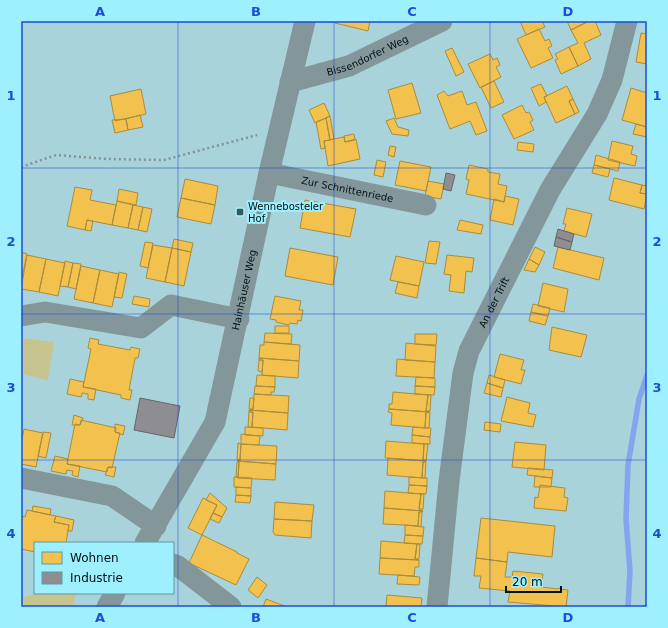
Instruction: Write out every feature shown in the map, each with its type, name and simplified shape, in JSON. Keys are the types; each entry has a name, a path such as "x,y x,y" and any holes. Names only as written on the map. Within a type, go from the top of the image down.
{"street":[{"name":"Hainhäuser Weg","path":"151,535 215,422 239,319 269,173 305,21"},
{"name":"Bissendorfer Weg","path":"290,82 349,66 442,21"},
{"name":"An der Trift","path":"438,607 449,481 463,372 469,351 550,190 597,114 612,80 627,21"},
{"name":"Zur Schnittenriede","path":"269,173 426,205"},
{"path":"21,316 45,312 141,328 171,305 239,319"},
{"path":"21,478 112,496 151,535"},
{"path":"174,564 231,607"},
{"path":"107,607 114,594"}],"path":[{"path":"21,167 56,155 107,159 164,160 279,130"}],"shaded area":[{"path":"21,338 54,342 48,380 21,374"},
{"path":"35,594 76,594 73,607 21,607 21,598"}],"building: Wohnen":[{"path":"336,21 370,21 368,31 335,23"},
{"path":"520,21 542,21 545,27 526,35"},
{"path":"567,21 589,21 571,30"},
{"path":"589,21 595,21 601,35 584,43 591,59 578,66 569,47 578,43 571,30"},
{"path":"539,29 545,41 549,39 552,46 548,48 553,58 531,68 517,39"},
{"path":"641,33 647,34 647,64 636,62"},
{"path":"569,47 578,66 561,74 555,60 558,59 555,54"},
{"path":"452,48 464,72 456,76 445,51"},
{"path":"490,54 493,60 497,58 500,65 496,67 501,77 480,88 468,64"},
{"path":"494,81 504,102 491,108 481,87"},
{"path":"412,83 421,113 396,119 388,90"},
{"path":"541,84 547,96 544,97 546,102 539,106 531,88"},
{"path":"567,86 573,99 569,101 575,114 556,123 544,97"},
{"path":"631,88 647,93 647,127 622,120"},
{"path":"141,89 146,114 115,121 110,96"},
{"path":"444,91 448,96 462,91 467,105 476,102 487,131 476,135 470,121 450,129 437,95"},
{"path":"573,99 579,112 575,114 569,101"},
{"path":"324,103 330,116 315,123 309,110"},
{"path":"522,105 526,113 529,112 533,120 530,122 534,130 514,139 502,115"},
{"path":"140,115 143,127 128,130 126,119"},
{"path":"330,116 334,139 330,140 326,118"},
{"path":"326,118 330,140 324,141 325,148 321,149 316,122"},
{"path":"394,118 398,127 409,130 408,136 392,134 386,121"},
{"path":"126,119 128,130 115,133 112,120"},
{"path":"636,124 647,127 647,137 633,134"},
{"path":"354,134 355,140 345,142 344,136"},
{"path":"344,137 345,142 356,139 360,159 328,166 324,141"},
{"path":"612,141 633,146 631,154 637,156 635,166 608,160"},
{"path":"518,142 534,144 533,152 517,150"},
{"path":"390,146 396,147 394,157 388,155"},
{"path":"596,155 620,162 618,171 594,165"},
{"path":"377,160 386,162 383,177 374,175"},
{"path":"400,161 431,167 426,191 395,185"},
{"path":"469,165 488,169 488,172 500,174 498,184 507,186 504,202 466,194 469,180 466,179"},
{"path":"594,165 610,169 608,177 592,173"},
{"path":"614,178 642,185 640,193 647,194 644,209 609,200"},
{"path":"185,179 218,186 215,205 181,198"},
{"path":"428,181 444,184 441,199 425,196"},
{"path":"642,185 647,186 647,194 640,193"},
{"path":"75,187 92,190 90,200 116,205 112,225 87,220 85,230 67,226"},
{"path":"119,189 138,193 136,205 117,201"},
{"path":"505,196 519,199 513,225 490,220 494,199 504,202"},
{"path":"181,198 215,205 211,224 177,217"},
{"path":"305,200 356,209 350,237 300,228"},
{"path":"117,201 133,205 128,228 112,225"},
{"path":"133,205 143,207 138,230 128,228"},
{"path":"143,207 152,209 147,232 138,230"},
{"path":"567,208 592,214 586,237 564,231 566,224 563,224"},
{"path":"87,220 93,221 91,231 85,230"},
{"path":"460,220 483,225 481,234 457,230"},
{"path":"174,239 193,243 191,252 172,248"},
{"path":"429,241 440,242 436,264 425,263"},
{"path":"145,242 153,243 148,268 140,266"},
{"path":"153,245 172,248 165,282 146,278"},
{"path":"535,247 545,252 539,265 529,259"},
{"path":"558,247 604,258 599,280 553,268"},
{"path":"172,248 191,252 184,286 165,282"},
{"path":"290,248 338,257 333,285 285,276"},
{"path":"21,252 27,254 22,278 21,278"},
{"path":"27,255 46,259 39,292 21,289"},
{"path":"447,255 474,258 472,272 466,271 464,293 449,291 451,275 444,274"},
{"path":"396,256 424,262 419,286 390,280"},
{"path":"46,259 65,263 58,296 39,292"},
{"path":"529,259 539,265 535,272 524,270"},
{"path":"65,261 73,263 68,287 60,286"},
{"path":"73,263 81,264 76,289 68,287"},
{"path":"81,266 100,270 93,303 74,299"},
{"path":"100,270 119,274 112,307 93,303"},
{"path":"119,272 127,274 122,298 114,297"},
{"path":"398,282 419,286 417,298 395,293"},
{"path":"543,283 568,289 564,312 538,306"},
{"path":"134,296 150,299 149,307 132,304"},
{"path":"275,296 301,301 299,310 303,310 301,321 298,320 297,324 290,323 289,325 270,319"},
{"path":"533,304 550,308 548,316 531,312"},
{"path":"531,312 548,316 545,325 529,321"},
{"path":"275,326 289,326 289,333 275,333"},
{"path":"552,327 587,335 581,357 549,350"},
{"path":"265,333 292,334 291,344 264,342"},
{"path":"415,334 437,334 436,345 415,344"},
{"path":"90,338 99,340 98,344 130,350 131,347 140,349 138,358 135,358 129,390 132,390 130,400 121,398 121,395 83,387 91,349 88,348"},
{"path":"264,342 300,345 299,361 259,358 260,345 264,345"},
{"path":"406,343 436,346 435,362 405,360"},
{"path":"500,354 524,360 521,370 525,370 521,384 494,377"},
{"path":"259,358 299,361 298,378 262,375 263,360 259,360"},
{"path":"397,359 435,362 434,378 396,376"},
{"path":"259,360 263,360 262,372 258,371"},
{"path":"257,375 275,376 275,387 256,386"},
{"path":"489,375 505,380 503,388 487,383"},
{"path":"416,377 435,378 435,387 415,386"},
{"path":"70,379 84,382 83,387 96,389 94,400 88,399 88,394 82,393 81,397 67,394"},
{"path":"487,383 503,388 501,397 484,393"},
{"path":"255,386 275,387 274,392 271,392 271,395 254,394"},
{"path":"415,386 435,387 434,395 415,394"},
{"path":"393,392 428,395 426,411 430,412 389,409 389,404 392,404"},
{"path":"254,394 289,396 288,413 249,410 253,409"},
{"path":"428,395 431,395 430,411 426,411"},
{"path":"507,397 530,403 528,413 536,415 533,427 501,421"},
{"path":"250,398 254,398 253,409 249,409"},
{"path":"389,409 430,412 426,412 425,428 391,425 392,413 388,412"},
{"path":"249,410 288,413 287,430 252,427 253,412 249,412"},
{"path":"249,412 253,412 252,427 248,427"},
{"path":"426,412 430,412 429,428 425,428"},
{"path":"74,415 83,418 80,425 72,425"},
{"path":"81,420 116,428 115,432 120,433 112,468 108,467 107,472 67,464 75,424 80,425"},
{"path":"485,422 501,424 500,432 484,430"},
{"path":"115,424 125,426 123,435 115,432"},
{"path":"245,427 263,428 263,436 245,435"},
{"path":"413,427 431,428 430,437 412,435"},
{"path":"24,429 43,433 36,467 21,464 21,444"},
{"path":"43,432 51,433 46,458 38,456"},
{"path":"241,434 260,436 259,445 241,444"},
{"path":"412,435 430,437 430,444 412,443"},
{"path":"386,441 424,444 423,460 426,461 385,458"},
{"path":"515,442 546,445 544,470 512,467"},
{"path":"238,443 241,444 240,460 237,459"},
{"path":"241,444 277,446 276,464 237,461 240,460"},
{"path":"424,444 428,444 426,461 423,460"},
{"path":"55,456 68,459 67,464 80,466 78,477 72,475 73,471 67,470 66,474 51,471"},
{"path":"388,458 426,461 423,462 422,478 387,475"},
{"path":"237,461 276,464 275,480 238,478 239,462"},
{"path":"237,462 239,462 238,478 236,477"},
{"path":"423,462 426,462 425,478 422,478"},
{"path":"108,467 116,467 114,477 105,475"},
{"path":"528,468 553,470 552,478 527,475"},
{"path":"535,476 552,478 551,487 534,487"},
{"path":"234,477 252,478 251,488 234,487"},
{"path":"409,477 427,478 427,486 409,485"},
{"path":"409,485 427,486 426,494 408,493"},
{"path":"540,485 565,488 564,497 568,498 566,511 534,508 535,497 538,498"},
{"path":"236,487 251,488 251,496 236,495"},
{"path":"385,491 421,494 419,509 423,511 384,508"},
{"path":"210,493 227,508 222,517 213,513 217,505 206,500"},
{"path":"421,494 424,494 423,509 419,509"},
{"path":"236,495 251,496 250,503 235,502"},
{"path":"203,498 217,505 202,535 188,528"},
{"path":"275,502 314,505 312,521 274,519"},
{"path":"33,506 51,509 50,515 32,511"},
{"path":"384,508 423,511 419,512 418,526 383,524"},
{"path":"27,510 56,516 54,522 69,525 66,542 34,542 34,552 21,549 21,516 25,517"},
{"path":"419,512 422,512 421,527 418,526"},
{"path":"213,513 222,517 219,523 210,519"},
{"path":"56,516 74,520 72,531 68,531 69,525 54,522"},
{"path":"481,518 555,526 552,557 508,552 507,562 476,558"},
{"path":"274,519 312,521 311,538 275,535 273,532"},
{"path":"405,525 424,527 423,536 405,535"},
{"path":"202,535 249,559 236,585 189,563"},
{"path":"405,535 423,536 422,544 404,543"},
{"path":"381,541 417,544 415,559 419,560 380,558"},
{"path":"417,544 420,544 419,559 415,559"},
{"path":"380,558 419,560 419,567 415,567 414,576 379,574"},
{"path":"476,558 507,562 505,577 512,577 513,571 543,574 541,587 558,589 561,587 560,589 568,590 566,607 508,602 510,591 479,588 481,576 474,576"},
{"path":"398,575 420,577 419,585 397,584"},
{"path":"257,577 267,585 258,598 248,590"},
{"path":"387,595 422,598 421,607 386,607"},
{"path":"266,599 287,607 263,607"}],"building: Industrie":[{"path":"446,173 455,175 451,191 443,189"},
{"path":"558,229 574,234 572,242 556,237"},
{"path":"556,237 572,242 570,250 554,246"},
{"path":"140,398 180,406 174,438 134,430"}],"waterway":[{"path":"628,607 630,571 626,519 628,465 639,399 647,375"}],"place":[{"name":"Wennebosteler Hof","path":"240,212"}]}
